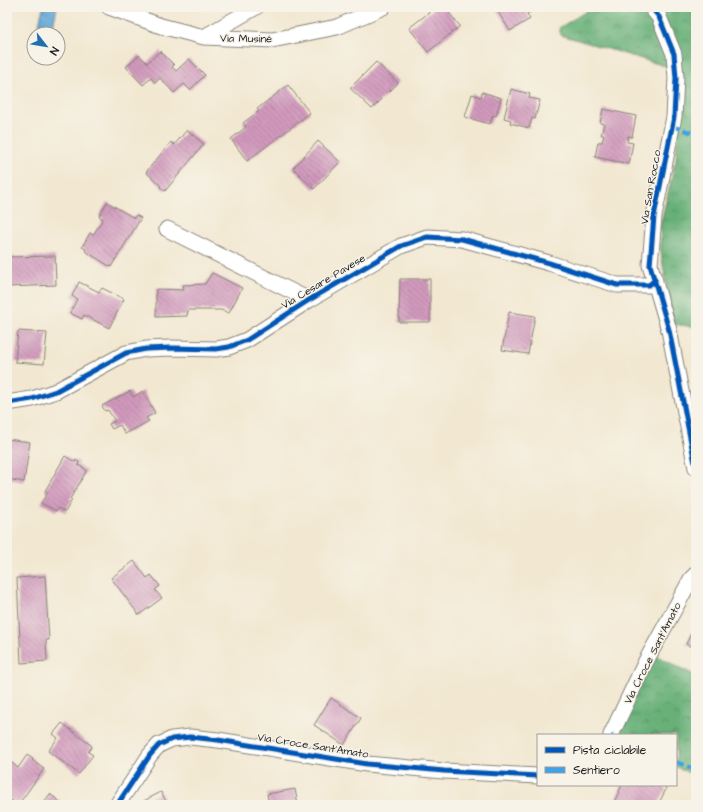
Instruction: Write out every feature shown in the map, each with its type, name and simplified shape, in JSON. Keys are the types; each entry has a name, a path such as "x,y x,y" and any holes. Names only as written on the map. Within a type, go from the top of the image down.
{"street":[{"name":"Via Musiné","path":"109,7 161,26 204,37 272,40 337,27 383,7"},
{"path":"204,37 256,7"},
{"name":"Via San Rocco","path":"651,7 659,17 674,54 676,78 674,117 654,216 650,265 669,330 696,468"},
{"path":"167,229 309,300"},
{"name":"Via Cesare Pavese","path":"7,404 32,399 56,391 126,353 146,349 216,349 229,347 247,340 309,300 401,246 427,238 462,238 549,263 617,285 649,285 655,280"},
{"name":"Via Croce Sant'Amato","path":"611,734 647,659 691,579 696,574"},
{"name":"Via Croce Sant'Amato","path":"117,805 129,798 150,755 160,745 172,739 190,737 218,740 367,764 444,771 537,776"}],"green space":[{"path":"593,7 696,7 696,327 673,324 661,253 660,226 676,160 682,71 561,35 559,28"},
{"path":"653,654 696,676 696,776 677,767 677,734 616,734"}],"water":[{"path":"43,7 57,7 53,26 40,26 39,24"}],"building":[{"path":"436,7 444,7 460,26 428,52 409,28"},
{"path":"495,7 538,7 527,14 530,19 510,31"},
{"path":"160,51 174,65 172,67 176,71 189,59 205,75 190,90 184,84 174,93 160,78 155,83 151,78 143,85 126,67 139,55 147,63"},
{"path":"376,62 398,83 372,109 350,88"},
{"path":"288,85 310,113 247,161 231,139 246,127 243,123 259,111 257,109"},
{"path":"511,89 530,94 529,98 540,100 535,119 532,118 529,128 510,123 511,120 504,118"},
{"path":"482,92 501,98 496,116 493,115 490,124 465,117 472,94 481,97"},
{"path":"603,109 636,116 632,137 628,136 627,142 633,143 629,164 595,157 598,142 602,142 604,135 601,135 604,124 600,123"},
{"path":"187,130 204,144 165,191 146,172 171,142 174,145"},
{"path":"318,141 340,162 314,189 293,168"},
{"path":"107,202 134,218 136,215 141,218 111,267 85,251 86,249 82,247 90,233 93,235 103,219 99,216"},
{"path":"55,256 56,285 7,287 7,257"},
{"path":"212,273 242,288 229,313 221,310 188,310 187,316 156,317 156,289 184,290 183,285 205,284"},
{"path":"400,279 430,279 430,322 399,322"},
{"path":"79,282 99,292 102,288 124,299 109,328 84,315 82,319 70,313 77,299 72,296"},
{"path":"509,312 535,316 528,354 502,350"},
{"path":"18,331 47,333 44,364 15,362"},
{"path":"130,391 133,397 143,391 155,413 146,418 149,421 125,434 120,425 112,429 109,424 115,421 108,410 105,411 102,406"},
{"path":"7,439 30,442 24,482 7,479"},
{"path":"65,456 75,462 76,460 79,462 78,465 87,470 70,499 72,500 65,512 58,508 56,511 41,503 48,492 45,491"},
{"path":"134,561 147,578 151,575 160,586 155,590 162,598 139,615 111,578"},
{"path":"45,576 49,640 46,640 47,661 21,663 17,578"},
{"path":"696,623 696,649 686,644"},
{"path":"331,698 361,718 344,745 314,725"},
{"path":"62,723 92,746 88,752 93,755 79,774 48,751 58,738 53,734"},
{"path":"27,755 44,769 18,805 7,797 7,759 18,768"},
{"path":"622,786 664,786 666,789 658,805 618,805 615,800"},
{"path":"295,789 298,805 269,805 267,794"},
{"path":"161,792 168,805 136,805"},
{"path":"50,794 64,805 42,805"}],"marked path":[{"path":"672,126 696,134"},
{"path":"677,762 696,770"}],"cycle path":[{"path":"651,7 659,17 674,54 676,78 674,117 654,216 650,265 669,330 696,468"},
{"path":"7,403 32,399 56,391 126,353 146,349 216,349 229,347 247,340 309,300 401,246 427,237 462,239 549,263 617,285 649,285 655,280"},
{"path":"117,805 150,755 159,745 172,739 190,737 218,740 367,764 444,771 537,776"}]}
